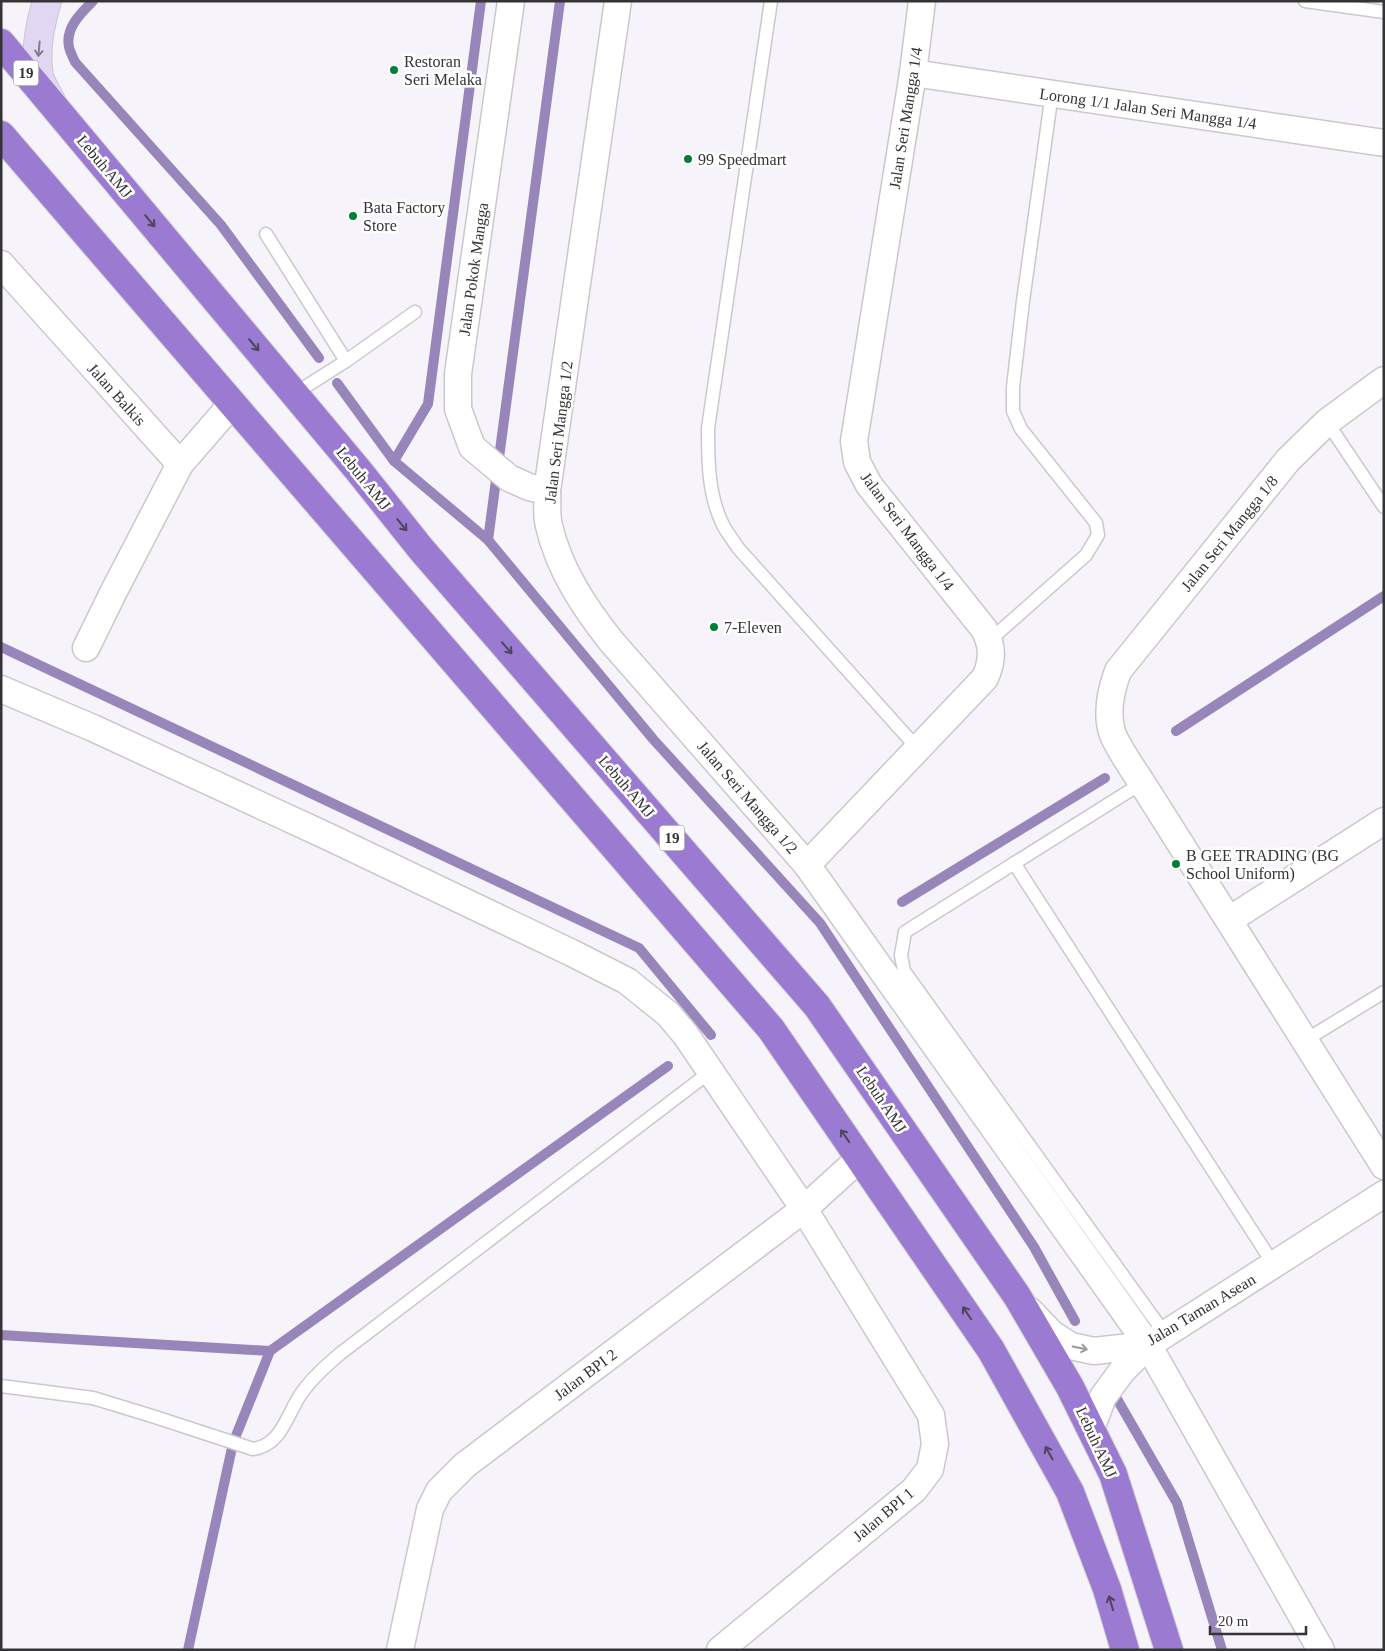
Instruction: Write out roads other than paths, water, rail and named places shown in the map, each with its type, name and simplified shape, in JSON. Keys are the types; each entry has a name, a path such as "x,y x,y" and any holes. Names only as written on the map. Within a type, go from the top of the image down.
{"highway":[{"name":"Lebuh AMJ","path":"1,43 421,549 817,1006 1017,1296 1070,1387 1114,1474 1169,1650"},
{"path":"1,136 771,1029 991,1350 1070,1492 1107,1589 1124,1650"}],"street":[{"path":"47,1 42,20 38,57 40,78 51,103"},
{"name":"Jalan Pokok Mangga","path":"511,1 458,374 458,409 472,446 509,478 529,487 547,491"},
{"name":"Jalan Seri Mangga 1/2","path":"618,1 547,491 548,525 573,588 611,642 807,865 1157,1340 1321,1650"},
{"name":"Jalan Seri Mangga 1/4","path":"922,1 913,73 854,441 857,462 869,485 984,628 990,640"},
{"name":"Lorong 1/1 Jalan Seri Mangga 1/4","path":"913,73 1384,143"},
{"name":"Jalan Balkis","path":"1,264 180,464"},
{"name":"Jalan Seri Mangga 1/8","path":"1384,380 1326,422 1288,460 1118,671 1112,689 1109,711 1112,733 1142,784 1384,1166"},
{"path":"86,648 180,464 232,404"},
{"path":"807,865 985,678 990,667 992,655 990,640"},
{"name":"Jalan BPI 1","path":"1,689 93,728 329,837 572,953 627,981 668,1014 685,1034 804,1209 931,1415 935,1444 930,1469 914,1490 720,1650"},
{"path":"1229,920 1384,821"},
{"name":"Jalan BPI 2","path":"400,1650 430,1509 440,1491 465,1465 804,1209 860,1158"},
{"name":"Jalan Taman Asean","path":"1017,1296 1052,1334 1071,1346 1094,1351 1157,1340 1384,1194"},
{"path":"1091,1429 1103,1397 1122,1371 1157,1340"}],"lane":[{"path":"771,1 708,428 708,462 712,494 723,524 738,548 918,749"},
{"path":"1306,1 1384,12"},
{"path":"990,640 1086,555 1098,535 1096,523 1021,429 1013,411 1013,387 1022,301 1052,93"},
{"path":"266,234 346,361"},
{"path":"294,394 346,361 415,312"},
{"path":"1326,422 1384,508"},
{"path":"1142,784 905,932 901,954 904,971 1157,1340"},
{"path":"1014,863 1274,1265"},
{"path":"1304,1042 1384,992"},
{"path":"1,1386 93,1398 253,1449 269,1444 277,1436 301,1393 316,1374 710,1072"}],"waterway":[{"path":"93,1 75,21 69,33 69,47 75,62 221,225 319,358"},
{"path":"394,461 428,404 481,1"},
{"path":"488,540 560,1"},
{"path":"337,383 394,461 488,540 653,739 820,923 1034,1247 1075,1321"},
{"path":"1176,731 1384,596"},
{"path":"1,647 639,948 711,1035"},
{"path":"902,902 1105,778"},
{"path":"188,1650 233,1443 270,1351 668,1066"},
{"path":"1,1335 270,1351"},
{"path":"1117,1399 1177,1503 1222,1650"}],"place":[{"name":"Restoran Seri Melaka","path":"394,70"},
{"name":"99 Speedmart","path":"688,159"},
{"name":"Bata Factory Store","path":"353,216"},
{"name":"7-Eleven","path":"714,627"},
{"name":"B GEE TRADING (BG School Uniform)","path":"1176,864"}]}
